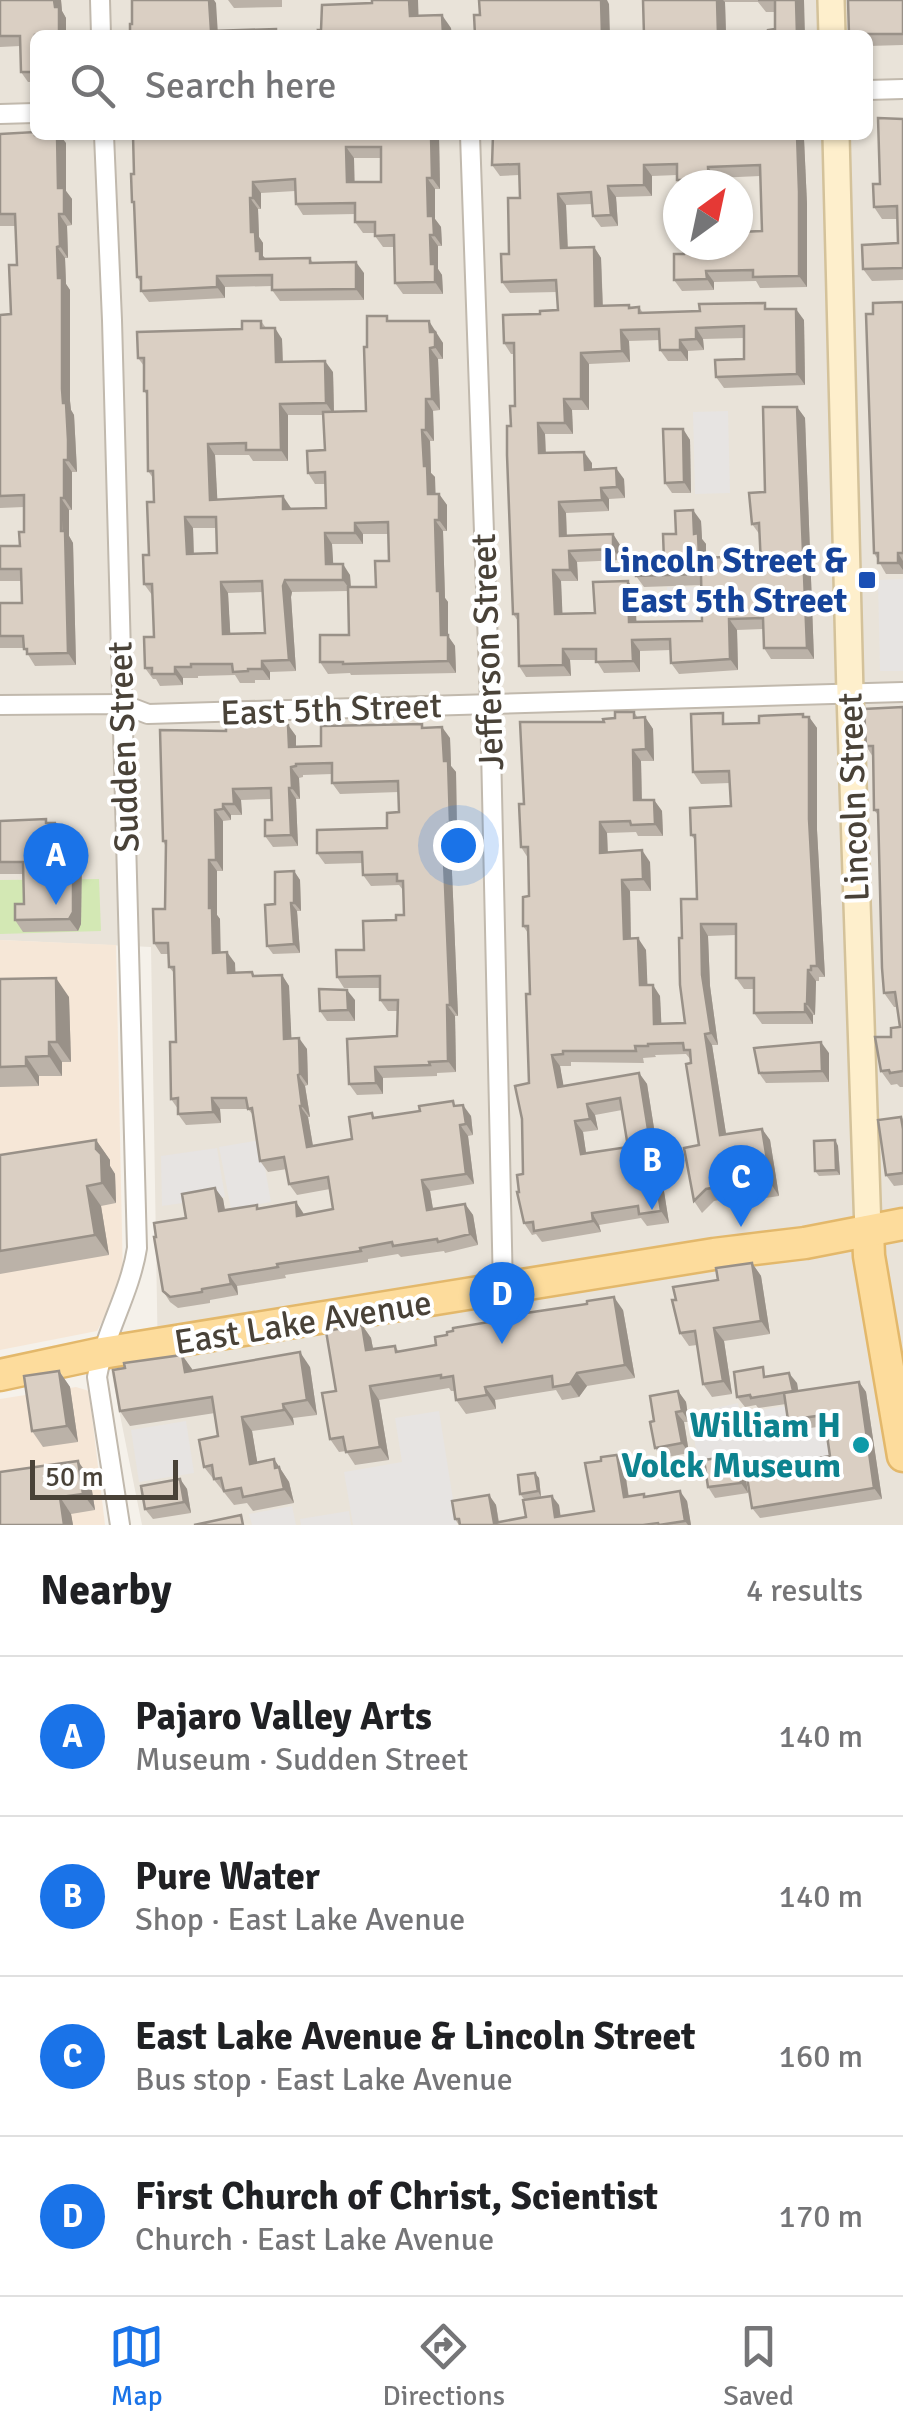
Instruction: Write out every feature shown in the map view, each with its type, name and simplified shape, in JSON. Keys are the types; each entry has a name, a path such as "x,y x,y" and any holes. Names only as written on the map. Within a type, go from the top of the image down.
{"main road":[{"name":"East Lake Avenue","path":"0,1375 102,1353 903,1224"},
{"name":"Lincoln Street","path":"868,1230 903,1456"}],"street":[{"path":"100,0 101,30"},
{"path":"831,0 832,30"},
{"path":"873,90 903,89"},
{"path":"0,114 30,113"},
{"name":"Sudden Street","path":"104,140 137,1248 97,1377 120,1525"},
{"name":"Jefferson Street","path":"470,140 490,704 503,1290"},
{"name":"Lincoln Street","path":"836,140 868,1230"},
{"name":"East 5th Street","path":"0,705 122,704 148,714 903,692"}],"shaded area":[{"path":"0,0 903,0 903,1525 142,1525 111,1370 158,1364 151,947 0,940"},
{"path":"728,411 730,493 695,494 693,412"},
{"path":"903,579 903,671 880,671 878,580"},
{"path":"667,587 694,587 696,629 669,629"},
{"path":"0,940 116,945 123,1281 97,1331 0,1350"},
{"path":"260,1140 271,1202 231,1209 219,1147"},
{"path":"217,1148 225,1197 162,1206 161,1156"},
{"path":"76,1387 89,1391 105,1525 0,1525 0,1399"},
{"path":"738,1403 740,1413 792,1405 831,1425 838,1467 747,1482 711,1471 700,1473 690,1414"},
{"path":"439,1411 457,1525 353,1525 344,1472 402,1462 395,1418"},
{"path":"186,1421 194,1473 139,1482 131,1430"},
{"path":"292,1506 296,1525 252,1525 249,1514"},
{"path":"349,1511 351,1525 301,1525 300,1519"}],"green space":[{"path":"99,879 101,931 0,934 0,880"}],"building":[{"path":"0,0 54,0 55,7 59,7 59,30 30,30 30,72 21,72 20,36 0,36"},
{"path":"132,0 209,0 211,30 130,30"},
{"path":"409,0 410,16 442,15 443,30 321,30 322,5"},
{"path":"479,0 601,0 602,30 475,30 474,15 480,15"},
{"path":"643,0 717,0 718,30 644,30"},
{"path":"775,0 796,0 797,30 768,30 775,29"},
{"path":"848,0 903,0 903,34 849,30"},
{"path":"878,118 903,119 903,268 863,269 862,245 898,243 897,206 874,207 873,184 880,184"},
{"path":"30,132 30,140 57,140 58,188 64,188 64,214 59,214 57,247 58,278 62,278 62,389 68,440 61,531 65,531 68,653 27,654 23,636 0,636 0,603 22,603 21,569 0,569 0,546 20,546 24,495 0,496 0,315 11,314 9,265 17,265 15,214 0,214 0,134"},
{"path":"133,140 431,140 428,216 433,216 434,235 430,235 435,282 395,283 394,235 375,236 375,222 355,222 355,203 296,204 295,179 253,182 251,232 255,232 260,259 356,262 356,289 272,290 272,275 217,276 217,287 141,291 131,174","holes":["346,147 381,147 381,182 347,182"]},
{"path":"493,140 797,140 799,276 753,277 753,270 706,271 707,279 674,280 674,260 753,260 753,231 762,231 760,165 677,170 677,164 644,165 644,185 608,186 611,215 593,216 591,192 558,194 561,248 594,247 595,306 629,305 639,307 639,313 700,311 699,304 765,303 765,309 796,309 797,374 716,377 715,360 744,359 744,326 696,328 696,339 680,340 680,350 660,350 659,329 621,330 622,351 581,353 581,399 564,399 565,423 538,423 539,453 584,452 585,470 616,468 617,487 601,488 602,500 559,502 560,536 613,534 613,549 569,551 570,570 553,570 555,614 595,613 593,582 628,581 629,622 702,621 701,574 636,576 636,560 664,560 663,534 676,534 675,511 693,510 699,558 726,557 726,566 761,565 759,523 752,524 749,493 765,492 763,407 797,407 807,648 764,648 763,618 729,619 730,659 671,663 670,639 632,640 633,661 596,662 596,649 563,649 563,665 519,666 518,614 513,614 507,455 510,406 515,406 514,343 504,343 503,315 558,310 556,280 502,282 501,254 509,254 508,198 520,198 519,164 492,165"},
{"path":"903,302 903,553 898,553 898,563 878,563 878,553 874,553 866,314 873,314 873,303"},
{"path":"367,316 387,316 387,321 429,321 430,332 435,332 435,347 430,348 432,399 426,399 426,430 422,430 428,494 439,494 439,520 435,520 437,591 441,635 448,635 448,661 320,662 320,635 349,635 348,587 376,587 375,561 389,561 388,522 355,523 355,533 325,533 326,564 343,564 343,580 285,580 289,660 262,661 262,669 248,671 233,672 232,664 191,664 175,667 175,674 152,674 152,668 145,668 144,637 154,637 152,584 144,584 143,555 149,555 147,502 154,502 153,471 148,471 147,391 144,358 138,358 137,332 242,329 242,321 261,321 261,328 275,328 276,362 325,361 326,403 280,404 281,450 246,450 246,443 208,444 210,500 283,496 283,509 326,508 325,472 308,473 307,451 325,450 323,412 366,411","holes":["185,517 216,517 217,553 187,554","262,581 265,633 223,634 221,582"]},
{"path":"663,429 683,429 684,482 665,483"},
{"path":"903,707 903,1071 890,1073 881,1071 875,1037 891,1037 891,1028 900,1027 895,992 884,993 878,810 874,810 873,746 866,746 864,709"},
{"path":"615,712 634,712 634,718 645,717 646,749 633,750 634,800 654,800 655,824 600,822 600,853 642,850 643,879 622,880 624,939 638,938 640,985 653,985 654,1024 685,1023 680,985 681,899 697,899 690,808 731,806 729,771 693,772 691,714 723,713 723,724 759,723 759,716 809,717 809,819 817,966 808,970 805,1012 754,1013 754,978 736,978 736,924 701,924 702,975 711,1033 705,1034 720,1135 762,1129 771,1184 730,1191 729,1185 706,1189 694,1201 684,1148 699,1145 686,1064 691,1063 690,1050 684,1050 683,1043 635,1046 636,1051 563,1051 552,1055 558,1087 639,1073 661,1211 639,1214 638,1206 592,1213 593,1221 534,1231 533,1222 524,1223 517,1192 517,1175 523,1174 522,1119 515,1086 529,1083 526,994 530,994 528,926 523,926 523,897 529,896 528,847 521,847 519,804 524,804 520,722 604,722 603,719 615,718","holes":["620,1098 628,1147 581,1154 575,1121 590,1119 587,1104"]},
{"path":"226,725 288,725 289,747 321,746 321,726 442,727 444,761 448,761 450,823 448,838 443,838 450,1005 448,1061 375,1067 376,1083 349,1084 347,1039 397,1036 398,1000 380,1000 380,976 337,977 336,950 364,950 363,921 396,920 396,915 404,915 403,881 397,881 397,874 363,875 362,852 317,853 317,830 387,828 387,813 399,812 398,781 332,783 332,763 296,764 291,767 289,788 291,835 265,836 265,820 272,820 271,788 233,789 234,804 223,804 223,809 215,810 216,860 209,860 209,908 213,953 227,952 228,973 282,975 284,1039 299,1038 300,1106 307,1147 352,1139 349,1117 372,1113 373,1118 420,1111 419,1106 453,1101 454,1106 463,1105 466,1124 460,1125 466,1174 422,1180 427,1210 465,1204 470,1234 438,1242 437,1239 393,1246 392,1242 360,1248 361,1251 277,1264 278,1267 229,1275 231,1284 170,1297 163,1291 154,1223 186,1218 182,1194 215,1188 219,1211 296,1202 297,1216 333,1209 328,1177 289,1184 284,1157 260,1161 252,1108 248,1109 246,1098 212,1098 213,1112 178,1114 178,1098 171,1099 170,1042 176,1042 174,967 169,967 168,943 154,943 153,909 165,909 160,730 226,731"},
{"path":"46,819 46,823 55,823 59,837 73,837 73,912 69,919 15,920 15,904 24,904 23,862 0,862 0,821"},
{"path":"294,871 294,944 267,946 265,905 275,904 275,872"},
{"path":"56,978 57,1042 49,1042 49,1056 26,1057 26,1066 0,1067 0,979"},
{"path":"319,989 347,990 348,1010 320,1011"},
{"path":"821,1042 822,1071 759,1073 754,1048"},
{"path":"901,1117 903,1173 886,1175 878,1120"},
{"path":"96,1140 96,1149 101,1154 102,1183 87,1186 95,1235 0,1251 0,1155"},
{"path":"835,1140 836,1170 815,1171 814,1141"},
{"path":"752,1263 761,1321 714,1328 723,1381 703,1384 695,1331 680,1333 673,1287 718,1280 716,1268"},
{"path":"614,1297 625,1365 577,1373 570,1384 553,1387 552,1376 485,1387 487,1395 456,1400 453,1376 370,1386 380,1447 346,1452 343,1437 330,1439 322,1393 336,1391 326,1331 362,1325 366,1350 395,1346 396,1352 436,1345 435,1337 447,1335 453,1328 495,1321 494,1314 518,1310 519,1314"},
{"path":"300,1352 307,1400 283,1404 284,1410 242,1417 250,1464 274,1459 284,1489 243,1497 241,1488 224,1491 221,1478 214,1479 212,1465 204,1467 199,1440 218,1436 212,1397 120,1411 113,1370 125,1368 124,1363 182,1355 185,1372"},
{"path":"763,1367 764,1377 789,1373 793,1391 737,1397 734,1372"},
{"path":"59,1371 67,1426 32,1431 24,1376"},
{"path":"859,1382 874,1488 752,1508 746,1471 830,1456 824,1415 788,1420 784,1393"},
{"path":"678,1391 682,1411 676,1412 682,1443 655,1448 650,1396"},
{"path":"617,1455 624,1497 680,1491 685,1521 659,1525 460,1525 459,1519 455,1519 452,1501 489,1495 494,1523 526,1517 523,1500 552,1496 555,1517 594,1511 585,1463"},
{"path":"737,1455 741,1483 708,1487 704,1460"},
{"path":"78,1461 83,1494 60,1497 64,1525 0,1525 0,1472"},
{"path":"535,1473 538,1491 520,1494 518,1475"},
{"path":"180,1479 184,1502 145,1509 141,1486"},
{"path":"241,1515 243,1525 194,1525"}],"place":[{"name":"Lincoln Street & East 5th Street","path":"867,580"},
{"name":"Pajaro Valley Arts","path":"56,905"},
{"name":"Pure Water","path":"652,1210"},
{"name":"East Lake Avenue & Lincoln Street","path":"741,1227"},
{"name":"First Church of Christ, Scientist","path":"502,1344"},
{"name":"William H Volck Museum","path":"861,1445"}]}
